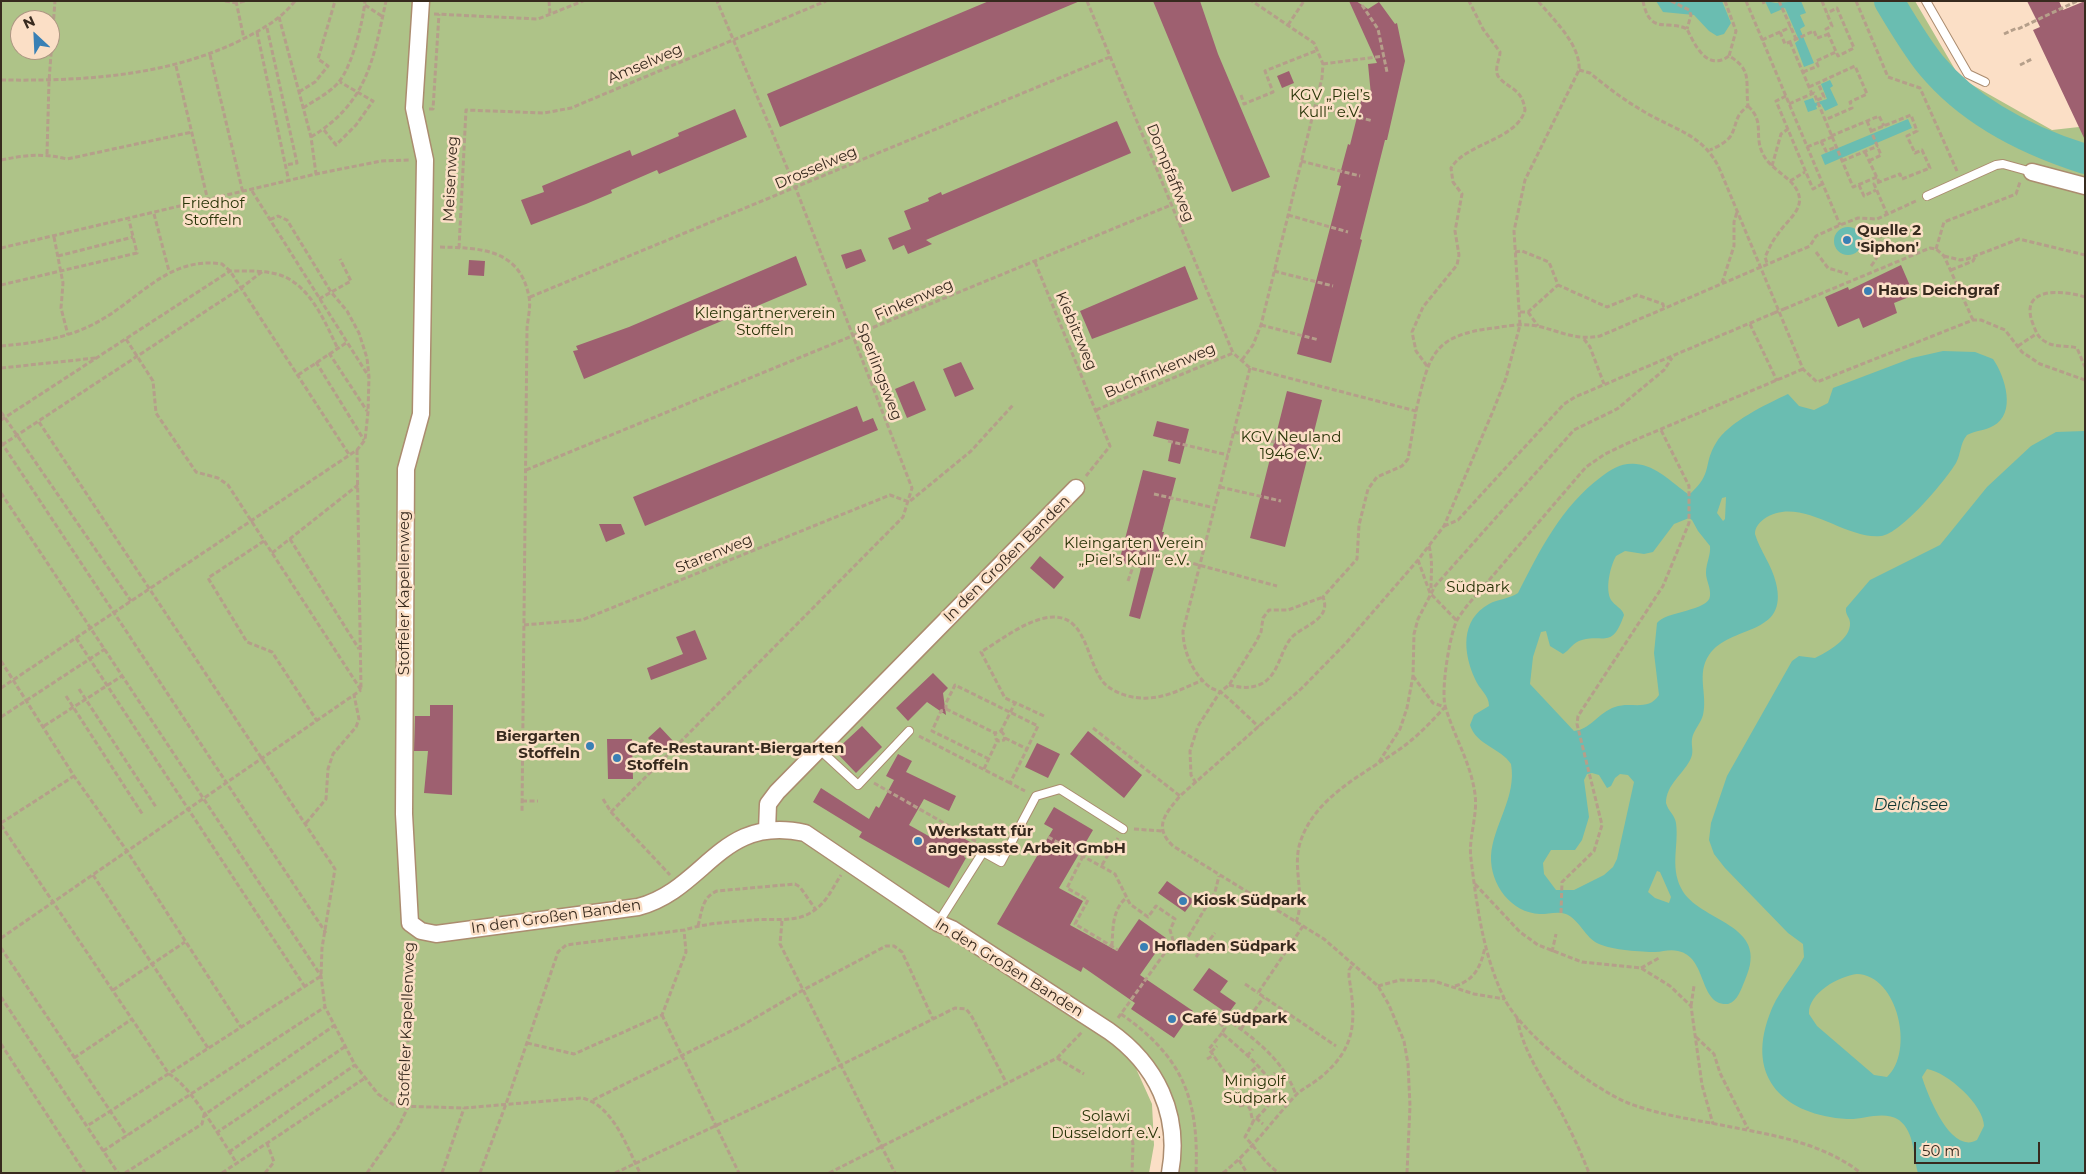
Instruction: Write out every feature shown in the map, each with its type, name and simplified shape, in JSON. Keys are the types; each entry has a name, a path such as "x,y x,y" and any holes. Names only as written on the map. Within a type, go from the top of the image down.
{"street":[{"name":"Stoffeler Kapellenweg","path":"414,927 408,915 404,814 406,469 421,414 426,160 414,108 420,7"},
{"path":"2027,174 2085,186"},
{"name":"In den Großen Banden","path":"767,831 768,804 777,792 1076,488"},
{"name":"In den Großen Banden","path":"414,927 436,934 638,908 651,904 680,886 731,843 746,836 767,831 786,830 805,833 938,923 952,929 1109,1031 1133,1049 1144,1062 1164,1094 1170,1113 1172,1129 1170,1173"}],"lane":[{"path":"1926,1 1968,74 1985,82"},
{"path":"1927,196 2003,164 2027,174"},
{"path":"819,749 858,785 909,731"},
{"path":"938,923 983,852 1001,862 1036,796 1060,789 1123,829"}],"path":[{"path":"47,154 49,81 55,1"},
{"path":"225,1 245,1"},
{"path":"1,80 49,81 111,76 176,66 210,55 267,28 295,1"},
{"path":"299,92 315,82 328,66 318,59 335,1"},
{"path":"311,137 324,130 359,93 375,55 386,1"},
{"path":"549,1 550,14"},
{"path":"420,7 538,19 582,1"},
{"name":"Sperlingsweg","path":"717,1 796,189 912,488 909,502"},
{"name":"Amselweg","path":"466,110 558,112 826,1"},
{"name":"Dompfaffweg","path":"1087,1 1233,353"},
{"path":"1242,360 1253,345 1261,324 1315,106 1323,64 1318,50 1309,39 1252,1"},
{"path":"1288,25 1304,1"},
{"path":"1427,366 1416,351 1412,332 1423,307 1457,265 1459,256 1455,231 1462,194 1453,182 1451,168 1460,158 1517,125 1525,110 1518,92 1498,76 1497,69 1500,52 1483,29 1470,1"},
{"path":"1407,1173 1410,1106 1408,1064 1404,1041 1389,1005 1378,986 1354,963 1324,939 1173,846 1164,838 1162,831 1163,820 1180,796 1302,688 1346,643 1418,560 1444,526 1506,378 1520,325 1514,231 1525,180 1551,123 1580,70 1580,65 1571,44 1538,1"},
{"path":"1643,1 1646,14 1654,22 1664,27 1687,29"},
{"path":"1671,1 1687,8 1691,15 1687,29 1696,47 1704,57 1718,60 1729,56"},
{"path":"1725,1 1736,31 1729,56"},
{"path":"1746,1 1840,225"},
{"path":"1822,1 1832,26 1826,29 1838,56 1854,48 1837,8 1827,13"},
{"path":"1856,1 1888,77 1920,88 1961,181"},
{"path":"2004,34 2077,1"},
{"path":"236,2 244,39"},
{"path":"1780,2 1797,38"},
{"path":"303,108 326,94 340,82 350,59 365,3 383,17"},
{"path":"1362,5 1378,29 1387,72"},
{"path":"279,17 311,137 316,174"},
{"path":"267,28 297,164 285,165"},
{"path":"1762,40 1791,28"},
{"path":"1780,32 1785,44 1814,31 1817,38 1828,34"},
{"path":"257,32 289,182"},
{"path":"1790,42 1812,94 1814,93 1818,102 1853,187 1876,178"},
{"path":"1241,95 1244,104 1273,92 1265,71 1318,50"},
{"path":"1803,72 1818,66 1816,61 1836,52"},
{"path":"210,55 243,193"},
{"path":"1323,64 1384,56"},
{"path":"1729,56 1741,63 1745,69 1748,106 1758,119 1761,149 1772,166 1790,181 1800,205 1796,214 1770,245 1765,257 1767,263"},
{"name":"Drosselweg","path":"530,297 796,189 1110,57"},
{"path":"2020,65 2032,59"},
{"path":"176,66 208,202"},
{"path":"1809,87 1855,66 1867,94 1850,102 1852,108 1825,120"},
{"path":"1580,70 1590,73 1643,112 1686,133 1710,150 1804,370 1817,382 1973,320 1981,320 2005,330 2029,358 2040,364 2085,380"},
{"path":"324,130 336,145 356,124 373,101 340,82"},
{"path":"1818,83 1824,97 1818,102"},
{"path":"1789,104 1812,94"},
{"path":"1786,96 1776,101 1805,172 1813,189 1822,184"},
{"path":"1315,106 1373,121"},
{"path":"1710,150 1730,137 1735,121 1748,106"},
{"name":"Meisenweg","path":"459,248 466,110"},
{"path":"1872,132 1911,115 1918,131 1907,136 1914,153 1922,150 1930,168 1902,179 1900,174 1874,184 1887,214"},
{"path":"1807,147 1879,116 1884,126"},
{"path":"1867,121 1881,155 1869,161"},
{"path":"1772,166 1781,134 1788,128"},
{"path":"1,160 27,154 47,154 67,158 192,132"},
{"path":"1822,141 1826,151 1836,148"},
{"path":"1841,160 1865,152 1877,145"},
{"path":"1865,152 1878,182"},
{"path":"1,248 208,202 316,174 381,161 426,160"},
{"path":"1301,161 1360,176"},
{"path":"1790,181 1805,172"},
{"path":"1936,249 1944,222 2016,194 2027,174"},
{"path":"1859,185 1864,196 1876,190"},
{"path":"252,191 318,299 369,377"},
{"path":"1196,783 1191,775 1190,751 1198,726 1220,692 1229,685 1256,642 1267,611 1288,610 1323,597 1357,559 1359,526 1368,489 1378,477 1402,466 1408,459 1416,411 1427,366 1441,347 1464,334 1520,325 1538,326 1572,338 1600,336 1810,246 1816,236 1840,225 1858,218 1877,218 1927,196"},
{"name":"Finkenweg","path":"526,470 1171,205"},
{"path":"1721,284 1734,246 1734,222 1737,211"},
{"path":"154,214 169,271"},
{"path":"1288,215 1348,232"},
{"path":"1,688 90,627 350,456 364,440 368,412 369,377 367,358 357,328 347,311 331,292 287,220 278,216 269,220"},
{"path":"1,286 137,253 129,220"},
{"path":"1871,266 1879,250 1880,238 1877,226"},
{"path":"54,237 63,283 61,308 68,335"},
{"path":"58,256 133,237"},
{"path":"1944,256 1960,260 1975,257 2019,239 2085,255"},
{"path":"424,247 486,249 500,255 511,263 522,278 530,297 527,328 522,812"},
{"path":"1444,526 1458,520 1564,404 1604,384 1672,358 1928,249 1936,249 1944,256 1973,320"},
{"path":"1515,252 1522,251 1550,262 1558,285 1607,307 1637,295 1663,304 1664,308"},
{"path":"1816,252 1828,268 1848,274"},
{"path":"1951,270 1973,261 1975,257"},
{"path":"318,299 351,281 340,259"},
{"name":"Kiebitzweg","path":"1035,262 1110,446 1076,488"},
{"path":"1,346 68,335 102,320 169,271 192,264 222,264 230,271 350,456"},
{"path":"1,420 230,271 263,272 282,276 306,294 322,316 337,347"},
{"path":"1274,271 1333,286"},
{"path":"263,272 39,422 2,444 326,933"},
{"path":"1520,312 1528,312 1558,285"},
{"path":"2085,297 2055,291 2039,296 2033,301 2030,311 2036,334 2053,345 2077,348 2085,367"},
{"path":"1528,312 1538,326"},
{"path":"1261,324 1319,340"},
{"path":"1750,324 1777,381"},
{"path":"2018,346 2036,334"},
{"path":"1584,338 1590,347 1604,384"},
{"path":"126,339 153,381 156,413 196,472 218,478 228,485 360,690"},
{"path":"298,375 337,347 346,343"},
{"path":"329,353 368,412"},
{"path":"1233,353 1250,368 1416,411"},
{"name":"Buchfinkenweg","path":"1096,410 1233,353"},
{"path":"1,368 97,358"},
{"path":"1379,762 1400,729 1407,708 1413,676 1414,634 1418,620 1431,592 1441,577 1574,430 1617,409 1664,370 1672,358"},
{"path":"316,362 364,440"},
{"path":"1250,368 1183,641 1189,660 1203,680 1211,688 1220,692 1259,727"},
{"path":"1804,370 1605,454 1586,467 1466,607 1457,621 1446,668 1445,707 1462,747 1475,794 1476,810 1470,858 1475,883 1478,918 1505,999 1517,1018 1569,1066 1626,1102 1649,1110 1713,1124 1748,1129 1808,1144 1849,1164 1860,1173"},
{"path":"610,812 903,517 909,502 970,451 1013,405"},
{"path":"1,412 19,435 131,601"},
{"path":"39,422 306,823 335,870 322,948 321,976 326,1007 355,1065 365,1078 386,1101 395,1106 464,1108 582,1098 592,1101 603,1108 640,1173"},
{"path":"1561,913 1562,882 1594,851 1602,825 1577,724 1578,716 1663,586 1689,523 1689,486 1661,430"},
{"path":"1234,432 1291,446"},
{"path":"1168,441 1228,455"},
{"path":"357,450 360,690"},
{"path":"272,553 358,485"},
{"path":"1220,487 1281,501"},
{"path":"1,493 321,976"},
{"path":"1154,494 1215,508"},
{"name":"Starenweg","path":"524,625 582,620 890,495 909,502"},
{"path":"290,539 360,651"},
{"path":"264,541 208,578 247,642 272,652 317,721"},
{"path":"1428,546 1433,561 1430,569 1431,592"},
{"path":"1128,581 1139,549 1276,586"},
{"path":"1418,560 1431,592 1457,621"},
{"path":"1229,685 1240,688 1254,687 1264,682 1272,674 1284,648 1292,637 1315,622 1321,615 1324,607 1323,597"},
{"path":"1044,716 1002,695 981,652 1013,632 1047,618 1068,621 1078,629 1101,678 1118,692 1149,698 1167,695 1203,680"},
{"path":"76,638 305,987"},
{"path":"1,717 105,649"},
{"path":"1,661 74,776 127,851 241,1027"},
{"path":"44,726 122,676"},
{"path":"1413,676 1433,703 1445,707"},
{"path":"946,709 946,703 955,685 1038,726 1010,783"},
{"path":"79,688 156,807"},
{"path":"1,938 360,690"},
{"path":"306,823 326,799 328,769 333,754 356,728 359,719 354,695"},
{"path":"66,696 143,815"},
{"path":"996,734 1001,731 1015,703"},
{"path":"1296,922 1300,913 1298,855 1300,843 1316,813 1335,794 1412,740 1445,707"},
{"path":"946,709 996,734 998,741"},
{"path":"946,709 941,711 932,731 988,759"},
{"path":"1093,728 1180,796"},
{"path":"909,731 1036,796"},
{"path":"1001,731 1004,733 1005,738 1027,749"},
{"path":"984,769 998,741 1005,738"},
{"path":"74,776 1,824 169,1074 178,1079 192,1095 236,1162"},
{"path":"865,778 979,843 976,848 983,852"},
{"path":"603,798 610,812 680,886"},
{"path":"522,801 538,801"},
{"path":"1102,865 1123,829 1162,831"},
{"path":"1048,837 1102,865 1114,874 1126,898 1134,908 1148,917 1156,906 1175,919 1170,930 1173,940 1169,947 1109,1031"},
{"path":"1100,851 1108,854"},
{"path":"1083,856 1067,888 1088,900 1076,924 1118,950"},
{"path":"480,1173 506,1104 558,952 566,945 684,930 698,926 755,920 782,920 803,916 816,910 828,897 850,864"},
{"path":"93,875 208,1048"},
{"path":"1169,947 1182,946 1214,892 1219,875"},
{"path":"1475,883 1520,932 1552,952 1582,962 1641,968 1670,986 1690,1006"},
{"path":"698,926 704,900 708,894 717,891 795,884 800,887 816,910"},
{"path":"1112,946 1115,916 1121,902 1126,898"},
{"path":"782,920 780,944 895,1173"},
{"path":"1258,993 1304,926"},
{"name":"Stoffeler Kapellenweg","path":"367,1173 398,1128 408,1106 408,938 414,927"},
{"path":"527,1043 574,1054 662,1014 686,952 684,930"},
{"path":"1196,958 1215,933"},
{"path":"1552,952 1556,934"},
{"path":"114,990 185,942"},
{"path":"592,1101 741,1026 803,990 886,946 894,946 902,952 933,1019"},
{"path":"1454,986 1472,978 1478,970 1486,946"},
{"path":"1,948 126,1136"},
{"path":"1641,968 1659,958"},
{"path":"1223,1173 1254,1146 1296,1095 1322,1076 1337,1059 1348,1040 1354,1021 1348,977 1349,970 1354,963"},
{"path":"87,1126 321,976"},
{"path":"1378,986 1386,982 1415,979 1454,986 1485,997 1505,999"},
{"path":"1245,984 1336,1046"},
{"path":"1694,986 1690,1006 1702,1085 1713,1124"},
{"path":"1241,1029 1252,1017 1264,997"},
{"path":"1,998 117,1172"},
{"path":"104,1151 326,1007"},
{"path":"615,1173 779,1096 955,1008 966,1009 1007,1084"},
{"path":"1214,1010 1266,1049 1283,1071 1296,1095"},
{"path":"662,1014 739,1173"},
{"path":"1223,1017 1219,1023 1226,1028 1209,1049 1248,1104 1254,1120 1263,1124"},
{"path":"1517,1018 1522,1041 1529,1057 1557,1104 1589,1173"},
{"path":"74,1058 132,1019"},
{"path":"829,1173 1057,1058 1092,1021"},
{"path":"125,1173 202,1124 204,1115 335,1025"},
{"path":"1222,1033 1257,1066 1273,1085 1273,1096 1254,1120 1245,1137 1254,1146 1270,1173"},
{"path":"1696,1037 1714,1054 1720,1073 1748,1129"},
{"path":"1,1044 85,1173"},
{"path":"216,1133 346,1046"},
{"path":"1207,1059 1213,1054 1217,1046"},
{"path":"1247,1056 1253,1049"},
{"path":"1057,1058 1084,1074"},
{"path":"229,1152 355,1065"},
{"path":"1252,1071 1257,1066"},
{"path":"1269,1079 1276,1072"},
{"path":"1232,1080 1238,1075"},
{"path":"222,1173 365,1078"},
{"path":"1266,1090 1273,1085"},
{"path":"1239,1106 1248,1104"},
{"path":"442,1173 464,1108"},
{"path":"1128,1118 1133,1144 1132,1173"},
{"path":"264,1173 274,1162 267,1143"},
{"path":"1239,1160 1246,1173"},
{"path":"1267,1165 1279,1173"}],"green space":[{"name":"Südpark","path":"1,1 1915,1 1960,78 2052,130 2085,125 2085,1173 1166,1173 1167,1139 1156,1094 1134,1064 1152,1104 1154,1145 1149,1173 1,1173"}],"water":[{"path":"1656,1 1722,1 1731,23 1724,34 1717,36 1709,31 1694,15 1663,12"},
{"path":"1765,1 1776,3 1801,1 1806,13 1800,15 1805,26 1800,29 1814,63 1804,67 1795,43 1799,40 1785,8 1771,14"},
{"path":"1830,80 1833,86 1830,88 1838,105 1825,111 1821,104 1816,106 1817,109 1808,112 1804,101 1813,98 1815,103 1827,99 1821,84"},
{"path":"1908,119 1912,128 1825,165 1821,155"},
{"path":"1848,227 1858,231 1862,241 1858,251 1848,255 1838,251 1834,241 1838,231"},
{"path":"1943,351 1975,352 1993,359 2005,385 2007,404 2005,413 1993,426 1967,435 1963,441 1956,463 1942,482 1911,517 1890,533 1881,536 1852,532 1807,514 1792,512 1778,513 1764,519 1759,524 1755,534 1776,583 1778,600 1774,613 1755,628 1718,645 1709,655 1703,670 1703,715 1693,736 1692,755 1667,796 1667,806 1676,823 1675,864 1681,888 1690,900 1730,925 1749,946 1751,961 1737,997 1728,1004 1718,1003 1707,990 1699,971 1688,955 1672,950 1643,952 1605,946 1594,941 1575,920 1566,914 1530,912 1511,903 1498,886 1494,877 1491,856 1496,833 1511,788 1511,764 1501,754 1483,742 1473,732 1470,725 1474,715 1489,706 1489,702 1475,679 1468,659 1467,638 1473,619 1489,604 1518,593 1543,545 1563,516 1587,489 1609,471 1626,464 1644,465 1664,475 1688,494 1691,493 1705,474 1716,443 1729,428 1749,414 1788,394 1799,406 1814,410 1828,403 1833,388 1912,358","holes":["1726,497 1725,519 1723,521 1717,513 1722,498","1689,518 1710,546 1706,573 1710,593 1708,601 1703,605 1669,616 1657,623 1654,653 1659,695 1655,700 1644,705 1621,705 1609,709 1585,728 1574,731 1530,684 1533,657 1541,632 1546,631 1550,646 1563,654 1579,641 1612,636 1620,626 1624,615 1611,600 1608,590 1610,572 1616,556 1625,551 1644,554 1653,552 1674,524","1587,774 1599,775 1607,788 1611,786 1615,778 1620,774 1628,775 1634,782 1617,859 1613,867 1604,875 1574,890 1556,890 1544,874 1543,863 1551,850 1575,850 1582,840 1589,817 1584,780","1657,871 1660,872 1671,897 1669,903 1655,898 1648,892"]},
{"name":"Deichsee","path":"2085,431 2085,1173 1918,1173 1911,1138 1899,1120 1887,1116 1847,1119 1825,1116 1805,1110 1789,1101 1776,1090 1767,1075 1763,1058 1763,1038 1769,1016 1776,1000 1804,957 1803,944 1788,933 1725,868 1714,854 1709,840 1711,823 1727,776 1792,661 1799,656 1815,658 1843,640 1849,629 1850,621 1846,608 1870,580 1940,545 1987,487 2031,446 2056,432","holes":["1857,974 1871,978 1883,987 1892,1000 1898,1016 1901,1034 1900,1050 1895,1065 1887,1077 1874,1075 1817,1026 1809,1014 1810,1006 1814,999 1826,987 1842,978","1927,1069 1935,1071 1954,1083 1978,1109 1984,1126 1977,1140 1967,1142 1958,1139 1942,1121 1929,1097 1922,1077"]}],"building":[{"path":"989,1 1080,1 780,127 767,94"},
{"path":"1153,1 1200,1 1218,54 1270,177 1232,192"},
{"path":"1349,1 1356,1 1368,9 1379,2 1395,24 1397,23 1405,61 1331,363 1297,354 1341,186 1337,185 1348,144 1350,145 1363,93 1371,95 1368,64 1377,63"},
{"path":"2027,1 2059,1 2063,10 2085,1 2085,140 2033,30 2040,27"},
{"path":"1289,71 1294,83 1282,88 1277,76"},
{"path":"735,109 747,137 659,174 657,170 611,190 612,193 531,225 521,200 544,192 542,186 630,150 632,156 679,136 678,133"},
{"path":"1117,121 1131,153 926,240 932,244 908,254 904,245 893,250 888,238 911,229 904,211 929,201 928,198 941,192 942,195"},
{"path":"861,249 866,261 846,269 841,255"},
{"path":"796,256 807,285 584,379 573,351 578,350 576,346 629,327"},
{"path":"469,260 485,261 484,276 468,275"},
{"path":"1901,265 1914,295 1894,303 1897,313 1863,328 1859,318 1838,327 1825,297 1848,287 1849,290"},
{"path":"1185,266 1198,299 1092,339 1080,311"},
{"path":"961,362 974,389 955,397 943,369"},
{"path":"914,381 926,410 907,418 895,389"},
{"path":"1287,391 1322,400 1285,547 1250,538"},
{"path":"857,406 863,422 873,418 878,430 645,526 633,497"},
{"path":"1157,421 1189,429 1180,464 1168,461 1172,441 1153,436"},
{"path":"1143,470 1176,478 1162,532 1164,532 1140,619 1129,616 1141,568 1119,562"},
{"path":"599,524 621,524 625,534 606,542"},
{"path":"1040,556 1064,577 1054,589 1030,568"},
{"path":"695,630 707,659 651,680 647,668 683,654 676,637"},
{"path":"933,673 948,688 943,693 946,715 927,702 908,721 896,708"},
{"path":"430,705 453,705 452,795 424,793 428,751 414,751 415,716 430,716"},
{"path":"862,726 882,747 856,773 835,751"},
{"path":"660,727 674,742 663,753 648,738"},
{"path":"1088,731 1142,775 1124,798 1070,754"},
{"path":"607,739 632,739 633,779 608,779"},
{"path":"1037,743 1060,754 1048,778 1025,767"},
{"name":"Werkstatt für angepasste Arbeit GmbH","path":"898,754 912,761 906,772 956,796 949,811 924,799 909,825 934,839 942,826 972,843 949,888 859,837 862,832 813,802 821,788 869,819 876,806 879,808 894,780 886,776"},
{"path":"1054,807 1093,830 1059,888 1083,901 1070,925 1117,951 1139,919 1166,938 1140,975 1193,1011 1174,1038 1131,1009 1135,1003 1083,967 1081,972 997,924 1053,829 1044,824"},
{"path":"1167,881 1194,900 1185,912 1158,893"},
{"path":"1209,968 1228,981 1220,992 1236,1003 1228,1014 1193,990"}],"waterway":[{"path":"1889,1 1914,42 1931,65 1946,82 1964,97 1982,111 2022,134 2085,159"}],"place":[{"name":"Quelle 2 'Siphon'","path":"1847,240"},
{"name":"Haus Deichgraf","path":"1868,291"},
{"name":"Biergarten Stoffeln","path":"590,746"},
{"name":"Cafe-Restaurant-Biergarten Stoffeln","path":"617,758"},
{"name":"Werkstatt für angepasste Arbeit GmbH","path":"918,841"},
{"name":"Kiosk Südpark","path":"1183,901"},
{"name":"Hofladen Südpark","path":"1144,947"},
{"name":"Café Südpark","path":"1172,1019"}],"park label":[{"name":"KGV „Piel’s Kull“ e.V.","path":"1330,104"},
{"name":"Friedhof Stoffeln","path":"213,212"},
{"name":"Kleingärtnerverein Stoffeln","path":"765,322"},
{"name":"KGV Neuland 1946 e.V.","path":"1291,446"},
{"name":"Kleingarten Verein „Piel’s Kull“ e.V.","path":"1134,552"},
{"name":"Minigolf Südpark","path":"1255,1090"},
{"name":"Solawi Düsseldorf e.V.","path":"1106,1126"}]}
